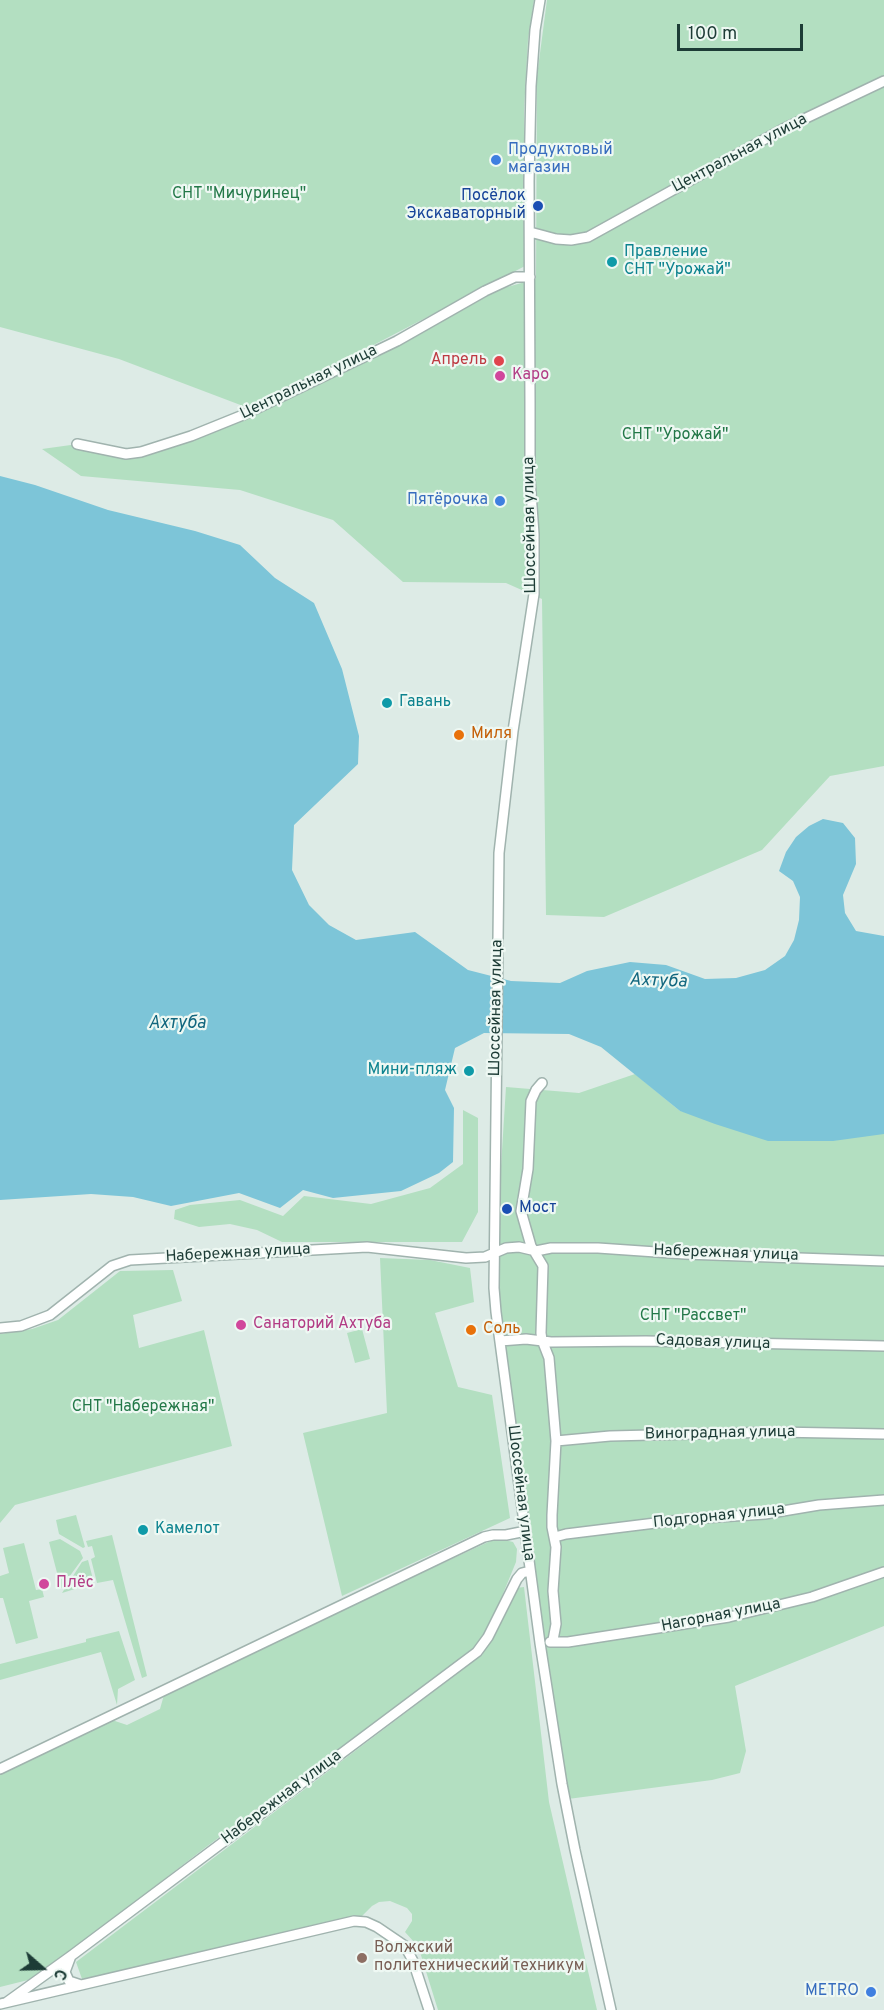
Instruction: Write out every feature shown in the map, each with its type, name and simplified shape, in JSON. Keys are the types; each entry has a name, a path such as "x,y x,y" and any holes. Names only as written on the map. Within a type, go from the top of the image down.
{"street":[{"name":"Шоссейная улица","path":"540,0 535,30 531,86 530,447 534,594 500,835 495,1288 530,1571 562,1784 611,2010"},
{"name":"Центральная улица","path":"530,232 556,239 571,240 588,237 783,129 884,81"},
{"name":"Центральная улица","path":"77,444 126,454 141,452 191,435 243,415 397,341 485,291 515,277 530,277"},
{"path":"542,1083 531,1101 528,1169 521,1212 533,1249 543,1266 542,1341 549,1358 556,1441 552,1515 556,1547 553,1591 556,1624 554,1640"},
{"name":"Набережная улица","path":"0,1328 21,1326 50,1315 112,1266 130,1260 367,1247 466,1258 485,1257 506,1248 519,1247 536,1251 551,1248 598,1248 685,1254 884,1261"},
{"name":"Садовая улица","path":"500,1341 526,1339 884,1346"},
{"name":"Виноградная улица","path":"556,1441 610,1436 776,1432 884,1434"},
{"name":"Подгорная улица","path":"555,1537 688,1519 765,1514 819,1504 884,1500"},
{"path":"0,1769 478,1540 493,1535 526,1531"},
{"name":"Набережная улица","path":"3,2003 71,1956 477,1652 489,1637 517,1580 522,1573 530,1571"},
{"name":"Нагорная улица","path":"540,1643 554,1640 568,1641 729,1617 812,1597 884,1572"},
{"name":"Набережная улица","path":"3,2003 354,1921 366,1922 387,1932 405,1946 413,1960 429,2010"},
{"path":"71,1956 65,1972 69,1981 81,1985"}],"green space":[{"name":"СНТ \"Мичуринец\"","path":"0,0 534,0 528,40 524,110 525,266 251,409 119,359 0,327"},
{"name":"СНТ \"Урожай\"","path":"547,0 884,0 884,766 830,776 762,850 604,917 546,915 542,599 506,583 403,582 333,520 240,490 81,476 42,449 78,444 126,455 251,414 401,345 500,289 536,279 537,76"},
{"name":"СНТ \"Рассвет\"","path":"635,1074 680,1111 884,1133 884,1626 735,1686 746,1751 740,1773 712,1780 568,1799 542,1635 498,1290 499,1198 506,1087 579,1093"},
{"path":"463,1110 478,1118 478,1212 462,1242 282,1242 257,1230 230,1224 199,1227 174,1219 175,1210 190,1205 240,1200 283,1216 304,1196 371,1204 430,1188 463,1164"},
{"path":"380,1258 430,1260 470,1268 474,1302 435,1313 458,1387 492,1395 510,1518 342,1596 303,1433 387,1413"},
{"name":"СНТ \"Набережная\"","path":"173,1270 182,1301 133,1315 139,1348 204,1330 232,1446 15,1505 0,1523 0,1334 32,1329 58,1320 120,1271"},
{"path":"362,1329 370,1359 355,1363 347,1333"},
{"path":"76,1515 85,1547 83,1548 59,1534 56,1520"},
{"path":"112,1535 147,1676 142,1678 113,1580 97,1583 91,1559 95,1557 92,1546 88,1547 86,1541"},
{"path":"497,1538 513,1542 517,1549 516,1562 491,1623 479,1643 421,1689 206,1847 36,1978 0,1987 0,1773 112,1720 127,1725 160,1709 164,1695"},
{"path":"60,1539 80,1551 83,1558 61,1588 49,1542"},
{"path":"24,1543 36,1590 42,1589 44,1597 29,1601 38,1638 16,1644 3,1598 0,1598 0,1576 9,1573 3,1548"},
{"path":"88,1560 94,1583 62,1593 82,1562"},
{"path":"524,1587 549,1802 597,2010 438,2010 420,1952 405,1932 412,1921 412,1914 407,1908 390,1901 379,1902 361,1917 82,1979 76,1962 482,1655 516,1588"},
{"path":"119,1631 135,1680 118,1689 117,1705 101,1652 0,1680 0,1664"}],"water":[{"name":"Ахтуба","path":"0,476 35,485 108,510 195,531 240,545 275,578 314,603 342,669 359,736 358,764 294,825 292,870 309,905 329,925 356,940 415,932 468,970 511,981 560,983 587,971 630,962 666,965 705,979 736,978 765,970 785,956 794,940 799,920 800,897 793,881 779,871 786,852 796,837 809,826 823,819 843,823 855,838 856,864 843,895 845,913 856,931 884,936 884,1134 833,1141 768,1141 680,1111 601,1047 569,1034 484,1033 455,1048 445,1090 454,1108 453,1162 439,1173 401,1191 333,1198 303,1190 280,1208 239,1193 171,1206 133,1197 91,1194 0,1200"}],"place":[{"name":"Продуктовый магазин","path":"496,160"},
{"name":"Посёлок Экскаваторный","path":"538,206"},
{"name":"Правление СНТ \"Урожай\"","path":"612,262"},
{"name":"Апрель","path":"499,361"},
{"name":"Каро","path":"500,376"},
{"name":"Пятёрочка","path":"500,501"},
{"name":"Гавань","path":"387,703"},
{"name":"Миля","path":"459,735"},
{"name":"Мини-пляж","path":"469,1071"},
{"name":"Мост","path":"507,1209"},
{"name":"Санаторий Ахтуба","path":"241,1325"},
{"name":"Соль","path":"471,1330"},
{"name":"Камелот","path":"143,1530"},
{"name":"Плёс","path":"44,1584"},
{"name":"Волжский политехнический техникум","path":"362,1958"},
{"name":"METRO","path":"871,1992"}]}
